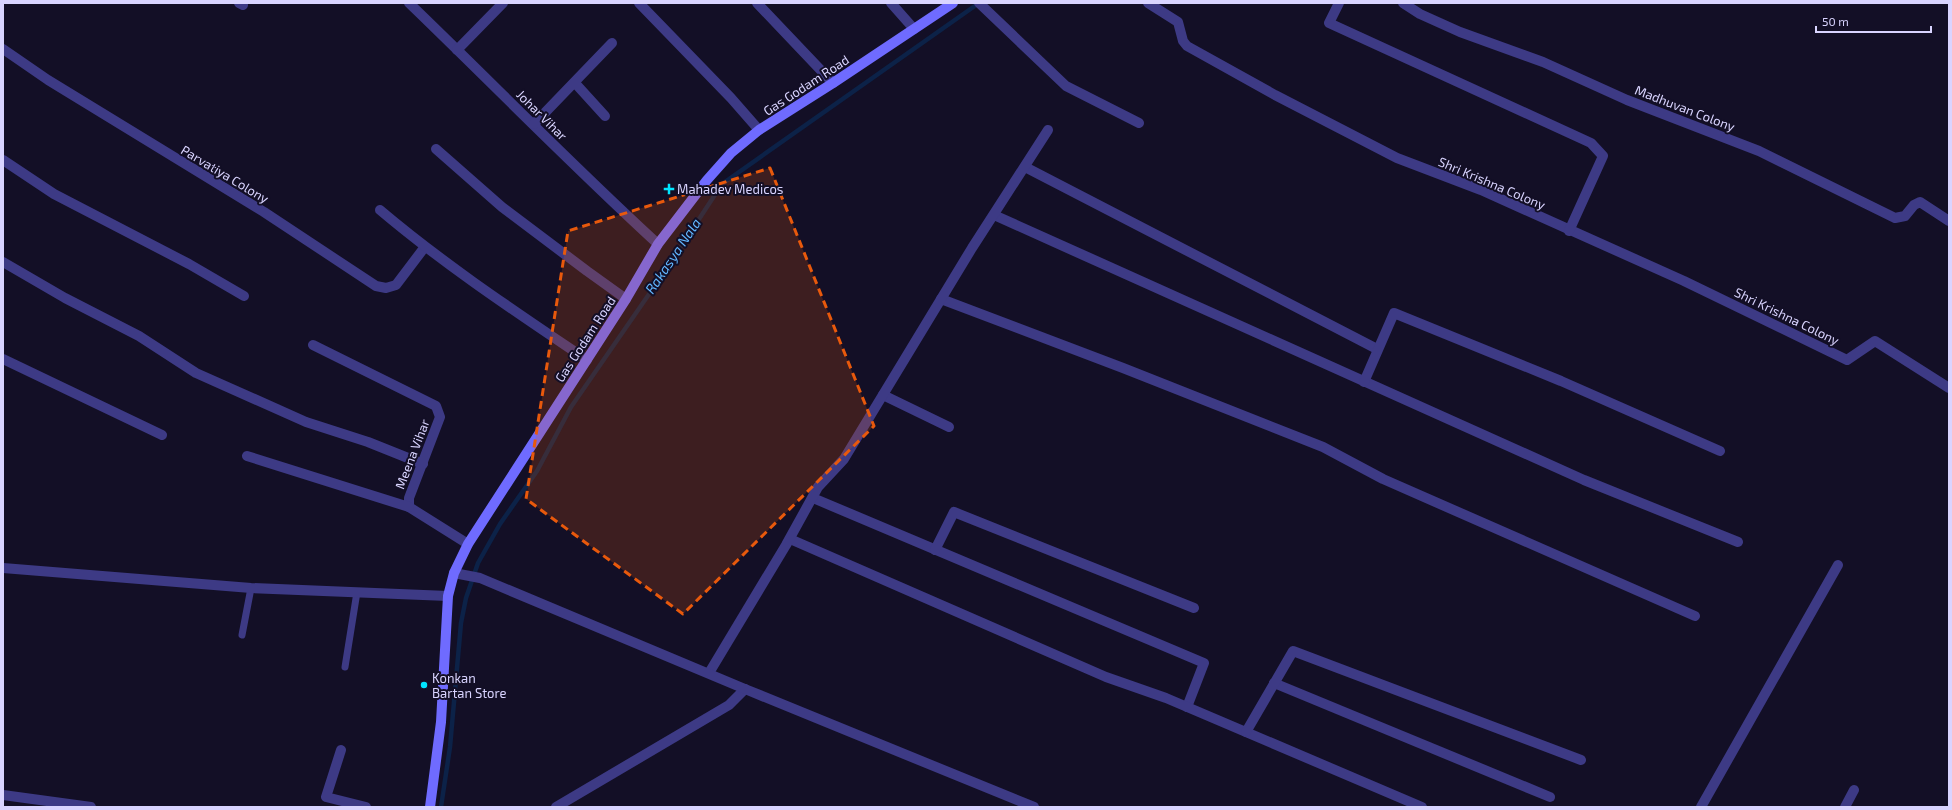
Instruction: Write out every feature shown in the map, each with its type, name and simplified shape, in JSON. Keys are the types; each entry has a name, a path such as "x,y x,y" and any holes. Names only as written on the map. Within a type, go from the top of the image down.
{"main road":[{"name":"Gas Godam Road","path":"430,807 433,800 441,722 448,596 454,573 468,544 626,299 658,244 707,180 731,152 759,130 833,83 953,3"}],"street":[{"name":"Johar Vihar","path":"409,3 534,124 588,180 658,244"},
{"path":"457,50 503,3"},
{"path":"638,3 726,92 759,130"},
{"path":"757,3 833,83"},
{"path":"891,3 914,29"},
{"name":"Shri Krishna Colony","path":"1148,3 1178,22 1183,41 1187,46 1276,95 1397,158 1481,190 1684,281 1847,360 1875,341 1949,388"},
{"path":"1339,3 1329,23 1591,143 1603,156 1569,230"},
{"name":"Madhuvan Colony","path":"1403,3 1420,14 1460,32 1543,62 1627,100 1759,151 1894,218 1905,216 1914,204 1920,202 1949,221"},
{"path":"982,5 1066,86 1139,123"},
{"path":"534,124 612,43"},
{"name":"Parvatiya Colony","path":"3,49 48,80 264,212 376,286 386,288 396,285 424,248"},
{"path":"575,83 605,116"},
{"path":"709,673 790,539 818,486 844,459 940,299 1048,130"},
{"path":"436,149 502,207 626,299"},
{"path":"3,160 54,194 189,264 244,296"},
{"path":"1025,166 1377,349"},
{"path":"380,210 424,248 477,286 587,360"},
{"path":"994,215 1584,480 1738,542"},
{"path":"3,262 65,298 139,336 196,373 306,422 368,442 423,464"},
{"path":"940,299 1123,368 1323,447 1383,479 1695,616"},
{"path":"1364,382 1377,349 1394,313 1561,381 1720,451"},
{"name":"Meena Vihar","path":"313,345 436,406 440,417 423,464 408,498 409,507 468,544"},
{"path":"3,360 162,435"},
{"path":"883,395 950,427"},
{"path":"247,456 409,507"},
{"path":"813,498 1204,663 1187,707"},
{"path":"935,550 954,512 1194,608"},
{"path":"790,539 1106,678 1187,707 1422,807"},
{"path":"1701,807 1838,565"},
{"path":"3,568 251,588 448,596"},
{"path":"454,573 470,574 480,578 745,689 1034,807"},
{"path":"1246,732 1293,651 1581,760"},
{"path":"1274,683 1550,797"},
{"path":"556,807 729,704 745,689"},
{"path":"341,750 326,797 366,807"},
{"path":"1845,807 1854,790"},
{"path":"3,795 90,807"}],"lane":[{"path":"242,635 251,588"},
{"path":"345,667 357,592"}],"highlighted area":[{"path":"770,168 874,426 683,614 526,499 568,231"}],"waterway":[{"name":"Rakasya Nala","path":"441,807 450,747 461,623 466,598 478,563 500,524 537,471 571,407 665,271 722,184 979,3"}],"place":[{"name":"Mahadev Medicos","path":"669,189"},
{"name":"Konkan Bartan Store","path":"424,685"}]}
